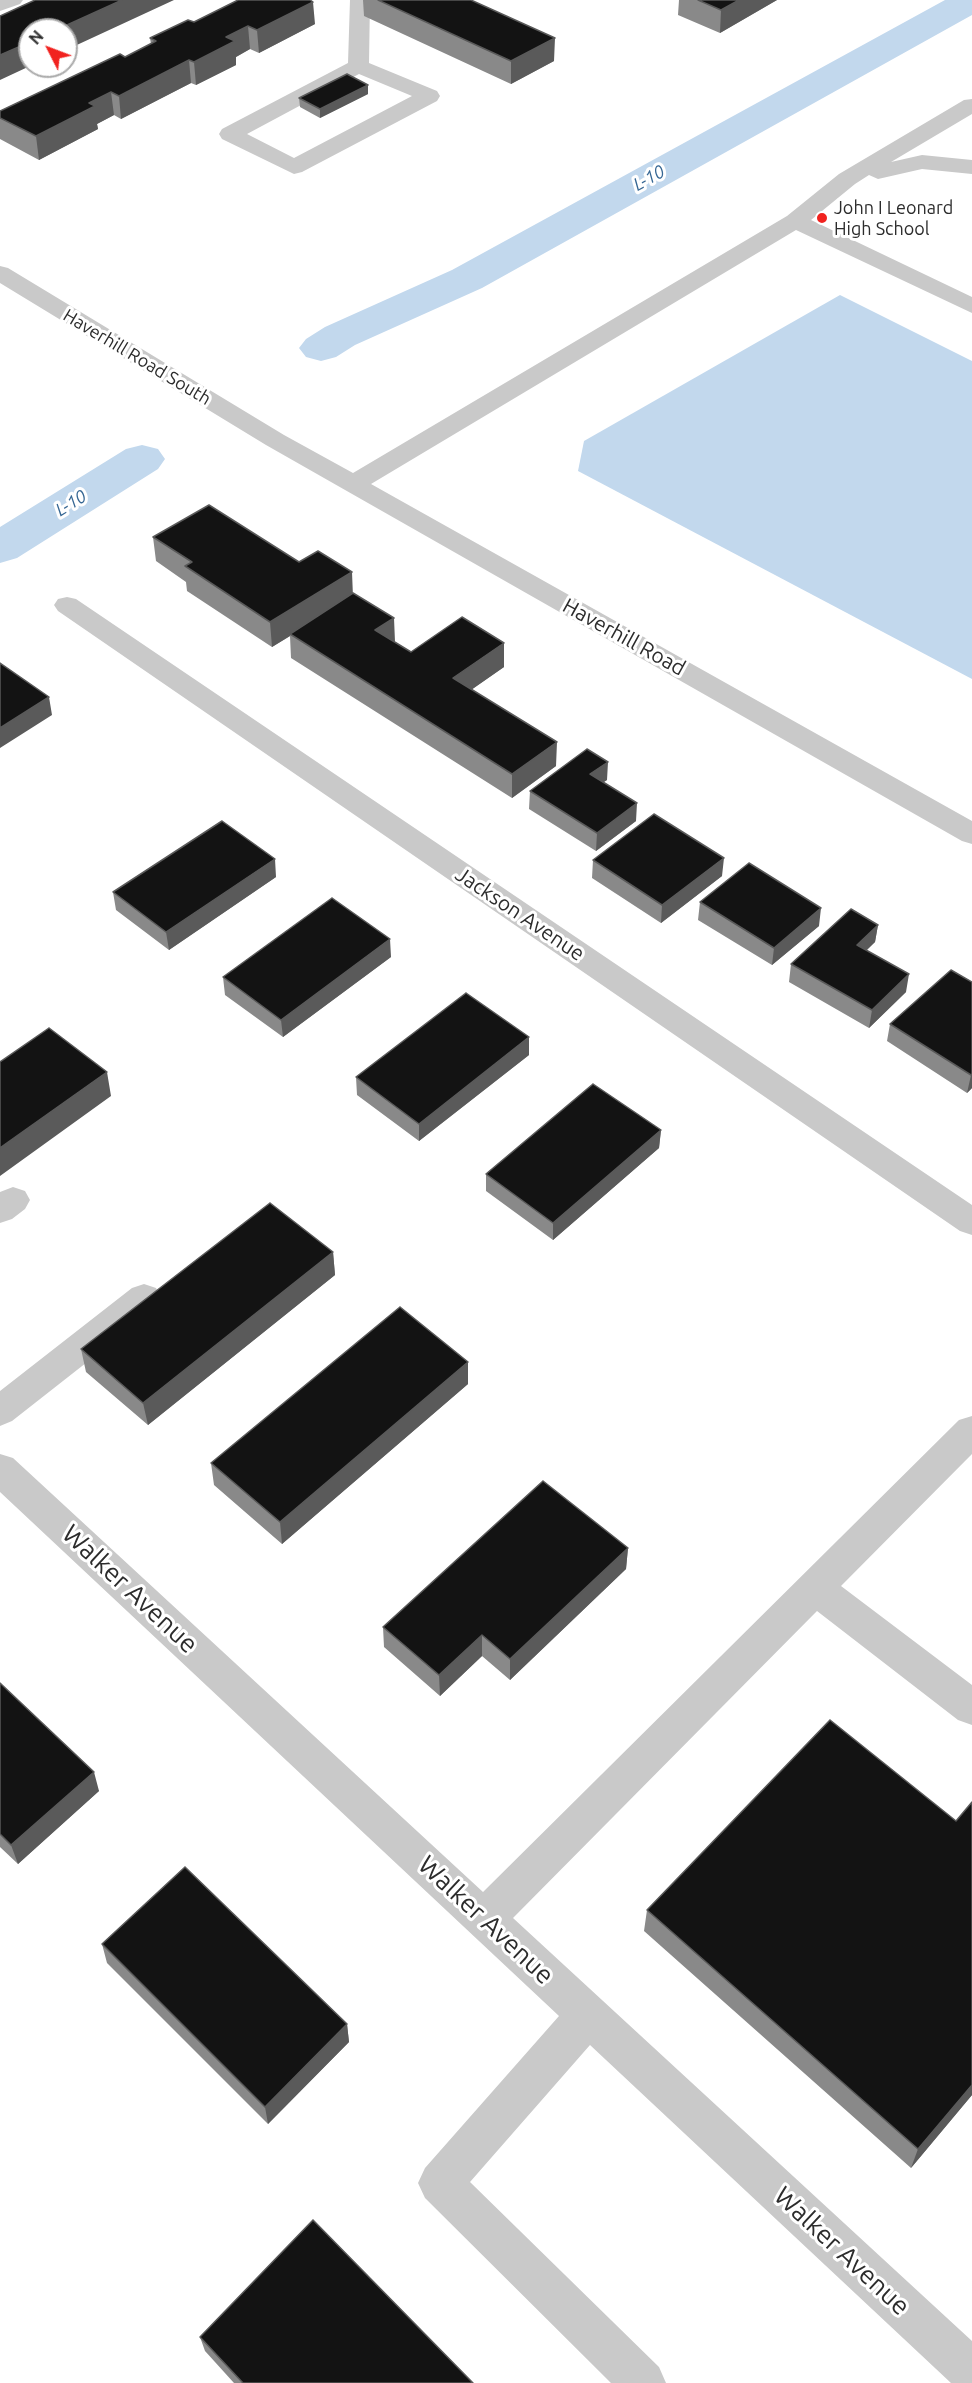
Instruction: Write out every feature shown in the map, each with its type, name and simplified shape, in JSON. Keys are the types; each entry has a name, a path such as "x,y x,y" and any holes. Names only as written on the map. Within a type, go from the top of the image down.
{"street":[{"path":"0,5 13,0"},
{"path":"358,66 360,0"},
{"path":"358,66 429,96 294,167 230,134 299,97 358,66"},
{"path":"352,484 795,221 847,179 972,105"},
{"path":"847,179 922,162 972,166"},
{"path":"795,221 972,306"},
{"name":"Haverhill Road South","path":"0,273 275,440"},
{"name":"Haverhill Road","path":"275,440 972,834"},
{"name":"Jackson Avenue","path":"67,605 972,1222"},
{"path":"0,1411 144,1298"},
{"path":"484,1919 815,1588 969,1440"},
{"name":"Walker Avenue","path":"0,1469 972,2372"},
{"path":"815,1588 972,1708"},
{"path":"588,2014 440,2184 643,2383"}],"water":[{"path":"840,295 972,361 972,679 578,471 584,441"}],"building":[{"path":"35,0 122,0 78,20 78,18 18,18 18,47 0,55 0,16"},
{"path":"238,0 310,0 313,2 257,30 248,26 226,37 235,41 194,62 189,60 119,96 111,92 89,103 95,106 36,136 0,118 0,111 69,78 78,78 78,74 120,54 125,57 156,41 150,38 188,20 194,22"},
{"path":"378,0 471,0 555,38 511,61"},
{"path":"698,0 739,0 721,10"},
{"path":"347,74 368,85 320,109 299,98"},
{"path":"209,505 299,562 318,551 352,572 270,622 185,566 192,562 153,537"},
{"path":"353,593 394,618 375,630 411,652 462,617 504,643 453,678 557,742 512,774 290,634"},
{"path":"0,663 49,697 0,728"},
{"path":"587,749 608,762 590,774 637,803 597,833 530,791"},
{"path":"654,814 724,858 662,905 593,860"},
{"path":"222,821 275,859 166,932 113,892"},
{"path":"749,863 821,908 774,948 700,902"},
{"path":"332,898 390,939 281,1020 223,977"},
{"path":"851,909 878,925 857,945 909,974 872,1010 791,964"},
{"path":"951,970 972,982 971,1075 890,1024"},
{"path":"466,993 529,1037 419,1124 356,1077"},
{"path":"49,1028 107,1072 0,1148 0,1062"},
{"path":"593,1084 661,1130 553,1223 486,1174"},
{"path":"270,1203 333,1252 143,1403 81,1349"},
{"path":"400,1307 468,1362 280,1522 211,1463"},
{"path":"543,1481 628,1548 510,1659 482,1635 439,1675 383,1627"},
{"path":"0,1683 94,1772 11,1845 0,1834"},
{"path":"830,1720 956,1821 972,1802 972,2085 918,2149 647,1910"},
{"path":"185,1867 347,2024 265,2107 102,1944"},
{"path":"313,2220 473,2383 243,2383 200,2337"}],"waterway":[{"name":"L-10","path":"321,348 340,336 467,279 972,0"},
{"name":"L-10","path":"0,548 142,459"}],"place":[{"name":"John I Leonard High School","path":"822,218"}]}
